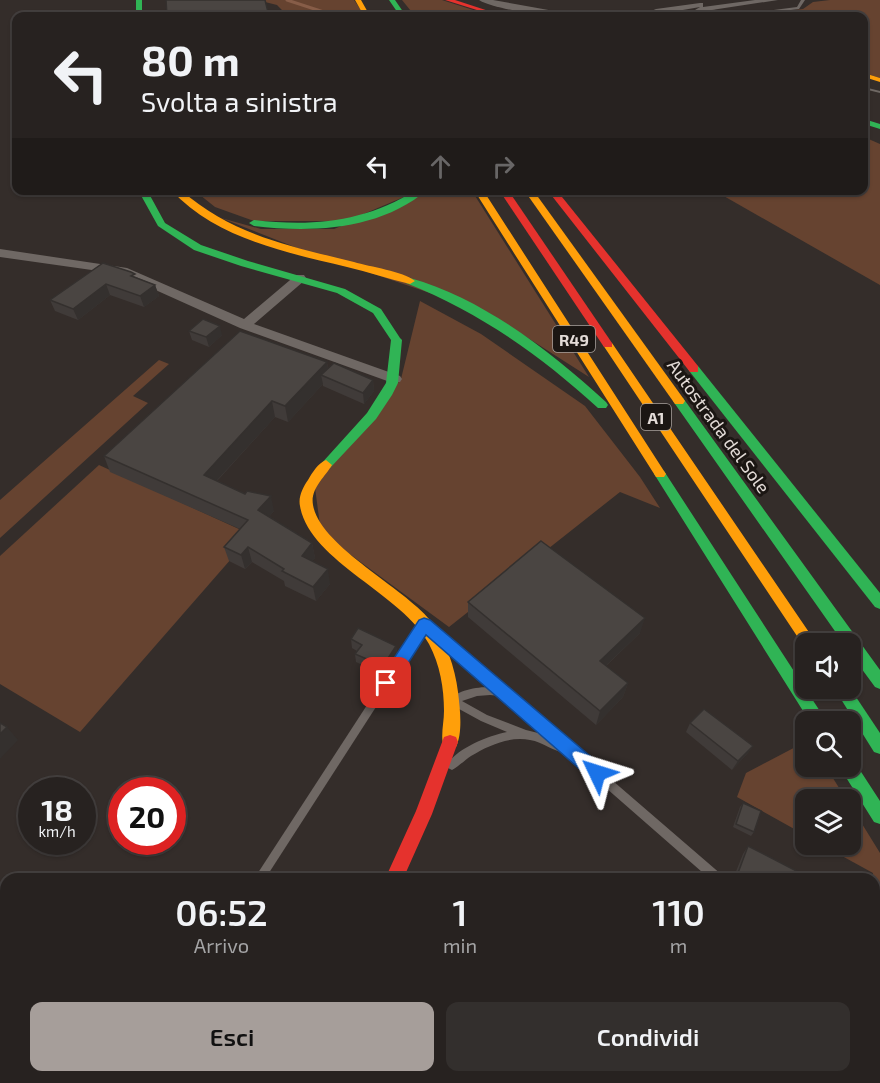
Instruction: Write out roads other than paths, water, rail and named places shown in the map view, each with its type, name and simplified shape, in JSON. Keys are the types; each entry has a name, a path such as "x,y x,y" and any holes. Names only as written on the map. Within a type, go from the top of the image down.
{"main road":[{"path":"448,0 488,12"},
{"path":"143,195 153,214 186,242 217,256 346,291 369,304 383,316 392,329 397,344 396,379 377,412 314,479 306,499 308,515 321,534 424,624 448,672 453,701 449,750 397,873"},
{"path":"179,195 200,213 245,233 280,246 379,272 429,289 513,331 558,363 603,406 668,489"},
{"path":"195,195 209,207 234,218 269,226 307,228 342,224 376,216 404,204 416,195"},
{"name":"R49","path":"481,195 812,711"},
{"name":"A1","path":"506,195 803,633"},
{"name":"Autostrada del Sole","path":"532,195 880,682"},
{"path":"557,195 880,603"},
{"path":"736,482 838,600"},
{"path":"848,699 880,747"},
{"path":"855,777 880,816"}],"street":[{"path":"483,0 546,12"},
{"path":"658,12 743,0"},
{"path":"696,12 703,9 774,0"},
{"path":"663,11 668,12"},
{"path":"0,253 123,271 245,325 396,379"},
{"path":"245,325 300,278"}],"lane":[{"path":"767,12 798,8 803,0"},
{"path":"703,9 724,12"},
{"path":"263,873 424,624 711,873"},
{"path":"503,692 489,690 472,692 462,694 453,701 484,718 557,745 580,758"},
{"path":"439,778 457,761 478,747 500,738 527,735"}],"waterway":[{"path":"287,0 324,12"}]}
